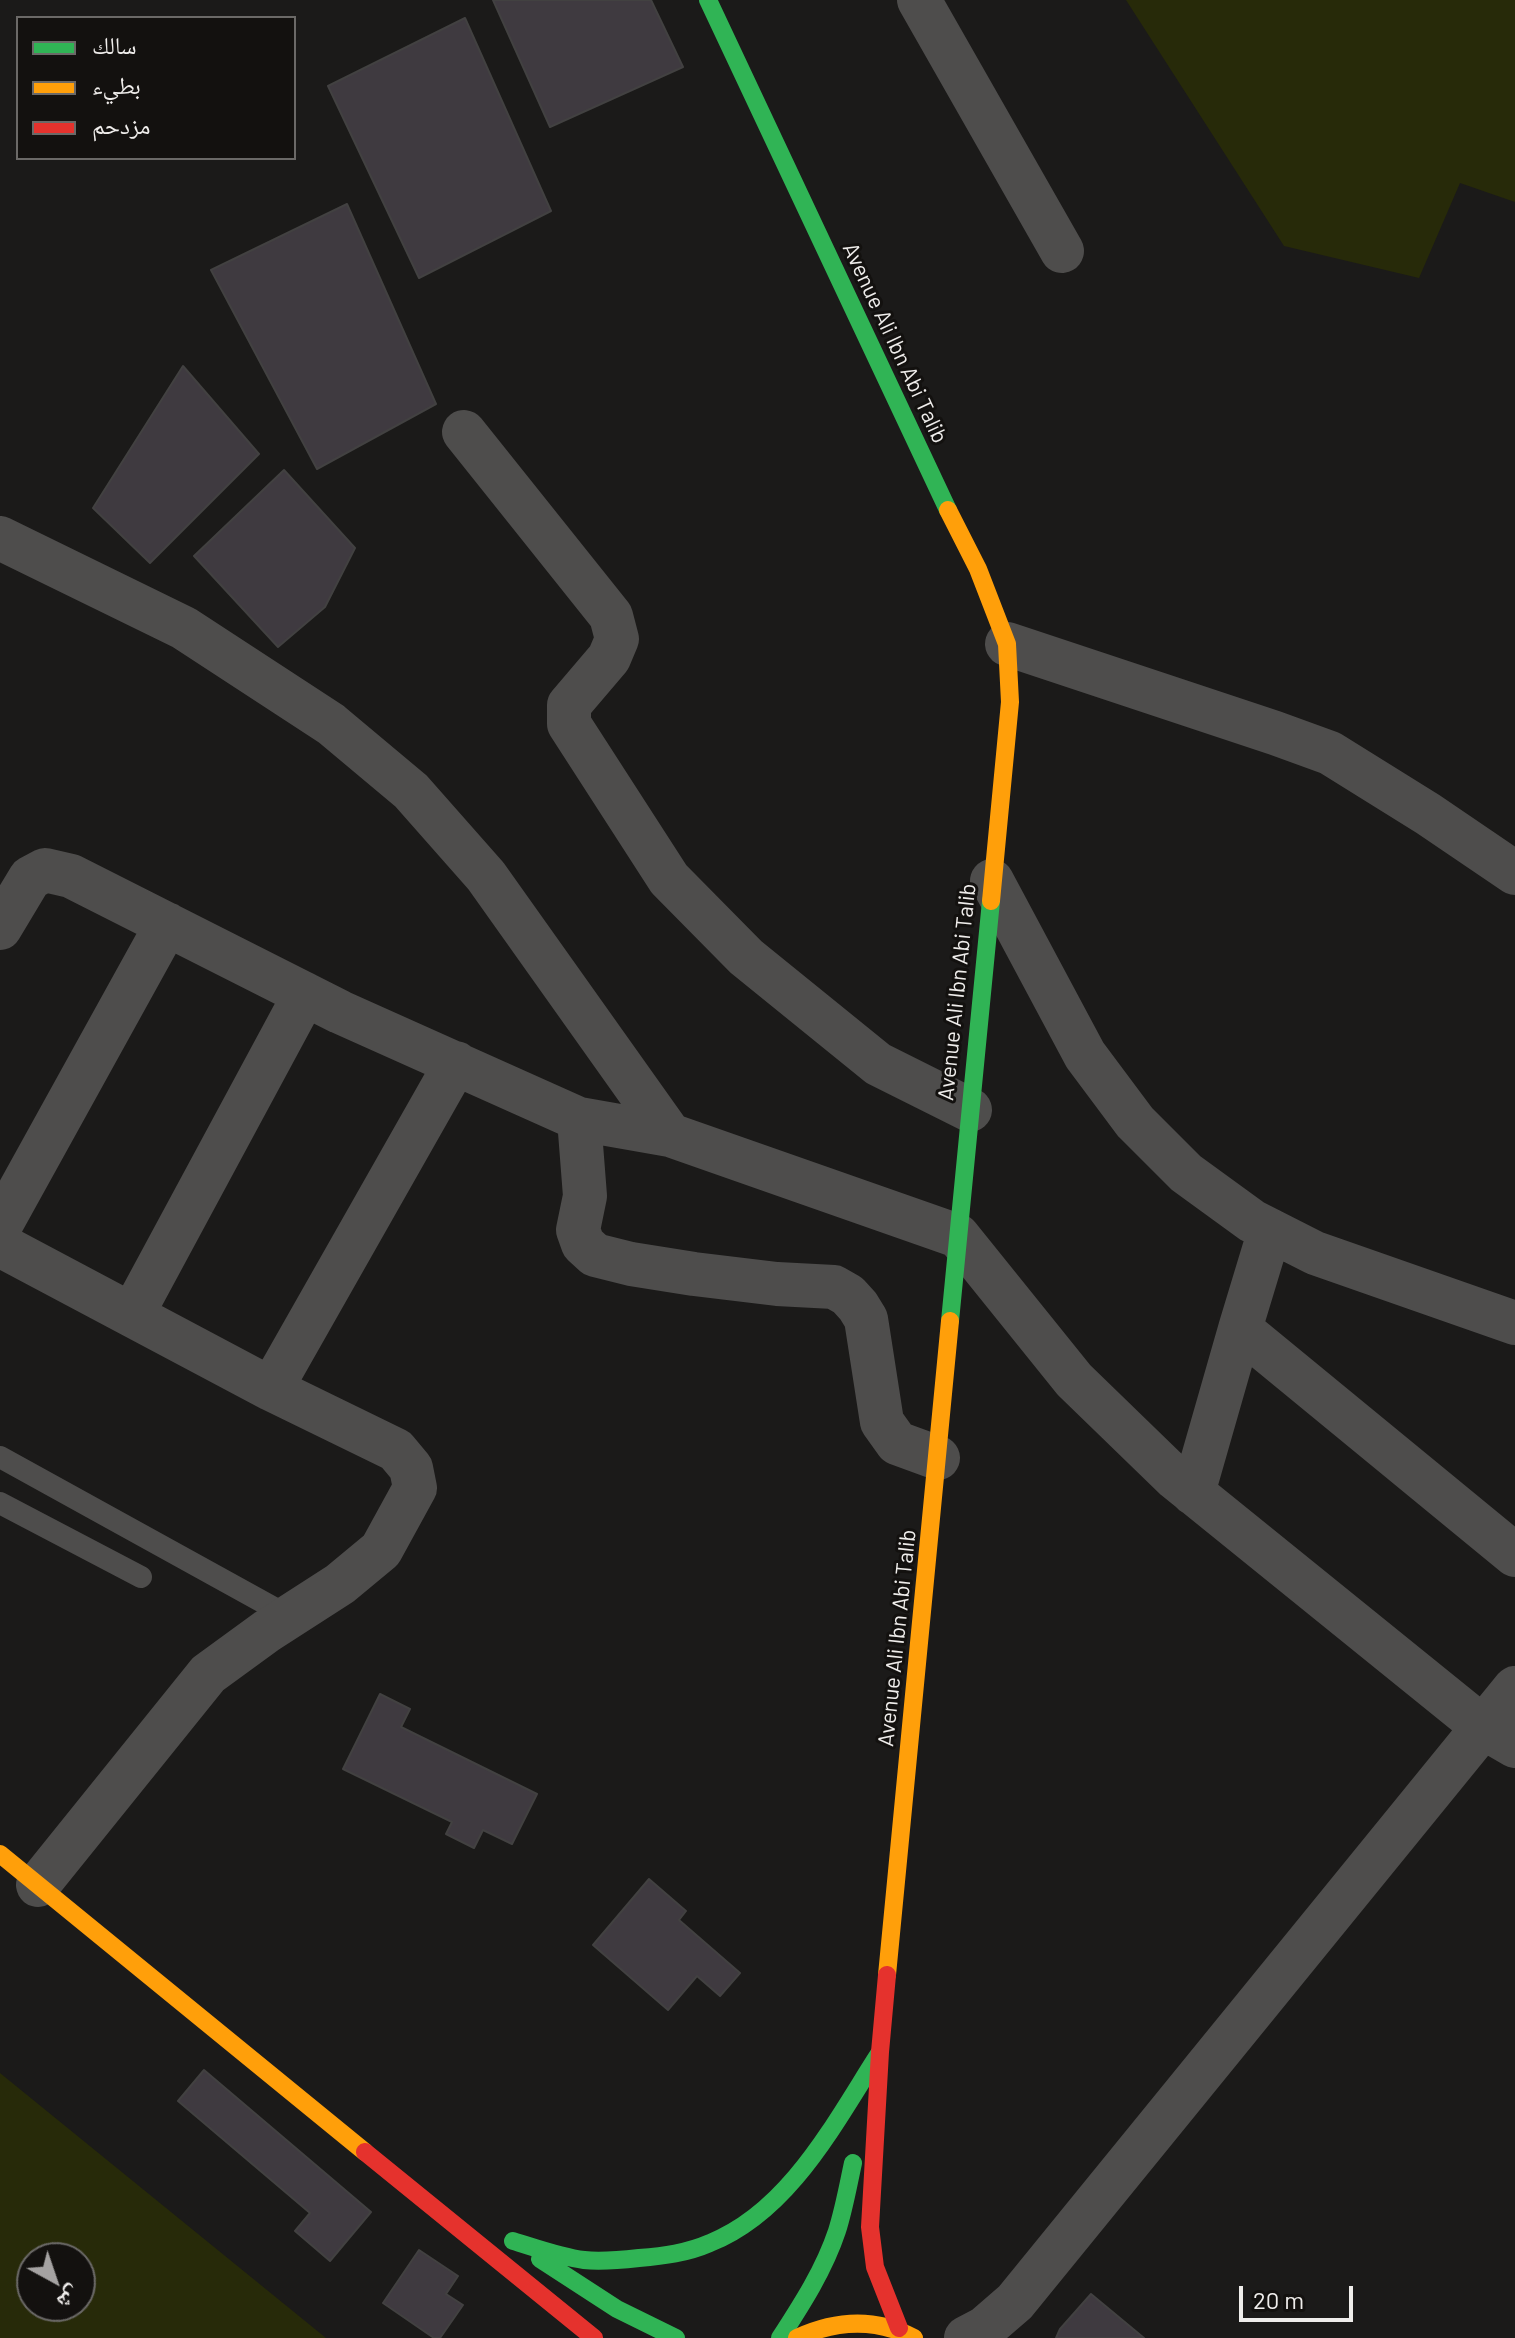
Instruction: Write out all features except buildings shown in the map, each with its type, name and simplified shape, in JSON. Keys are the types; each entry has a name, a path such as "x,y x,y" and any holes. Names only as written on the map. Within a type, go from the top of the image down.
{"main road":[{"name":"Avenue Ali Ibn Abi Talib","path":"708,0 933,481 978,569 1007,644 1010,702 880,2052"},
{"path":"0,1854 594,2338"},
{"path":"499,2233 585,2260 645,2261 710,2245 735,2232 782,2193 810,2160 880,2052"},
{"path":"880,2052 870,2250 877,2281 906,2333"},
{"path":"780,2338 824,2264 837,2230 880,2052"},
{"path":"377,2161 499,2233 617,2309 676,2338"},
{"path":"797,2338 809,2331 854,2322 906,2333"}],"street":[{"path":"919,0 1062,251"},
{"path":"464,432 611,616 617,639 609,658 569,705 569,724 669,879 746,957 878,1064 970,1110"},
{"path":"0,538 184,628 331,724 411,791 486,876 670,1135"},
{"path":"1007,644 1330,753 1515,873"},
{"path":"0,928 30,878 45,870 71,876 305,994 579,1119 670,1135 958,1236 1074,1380 1175,1478 1500,1737"},
{"path":"992,881 1085,1055 1135,1122 1186,1173 1252,1221 1315,1253 1515,1323"},
{"path":"0,1226 167,924"},
{"path":"132,1315 305,994"},
{"path":"271,1389 456,1063"},
{"path":"579,1119 585,1196 578,1230 583,1244 595,1255 631,1264 777,1284 834,1287 848,1295 866,1319 882,1422 897,1443 938,1458"},
{"path":"1193,1493 1270,1230"},
{"path":"0,1245 271,1389 396,1450 411,1468 415,1488 381,1550 340,1584 208,1674 38,1885"},
{"path":"1240,1329 1515,1555"},
{"path":"966,2338 993,2322 1006,2320 1500,1737 1515,1688"}],"lane":[{"path":"0,1457 290,1617"},
{"path":"0,1503 141,1577"}],"green space":[{"path":"1126,0 1515,0 1515,202 1460,183 1419,278 1284,246"},
{"path":"0,2073 326,2338 0,2338"}],"traffic: fast":[{"path":"708,0 948,510"},
{"path":"950,1321 991,901"},
{"path":"513,2241 591,2261 684,2252 710,2243 764,2210 787,2187 827,2135 879,2054"},
{"path":"780,2338 812,2286 832,2245 853,2163"},
{"path":"540,2259 617,2309 676,2338"}],"traffic: slow":[{"path":"948,510 978,569 1007,644 1010,702 991,901"},
{"path":"887,1975 950,1321"},
{"path":"0,1854 365,2152"},
{"path":"797,2338 826,2328 856,2324 885,2327 914,2338"}],"traffic: jam":[{"path":"887,1975 870,2227 875,2267 899,2328"},
{"path":"365,2152 594,2338"}]}
